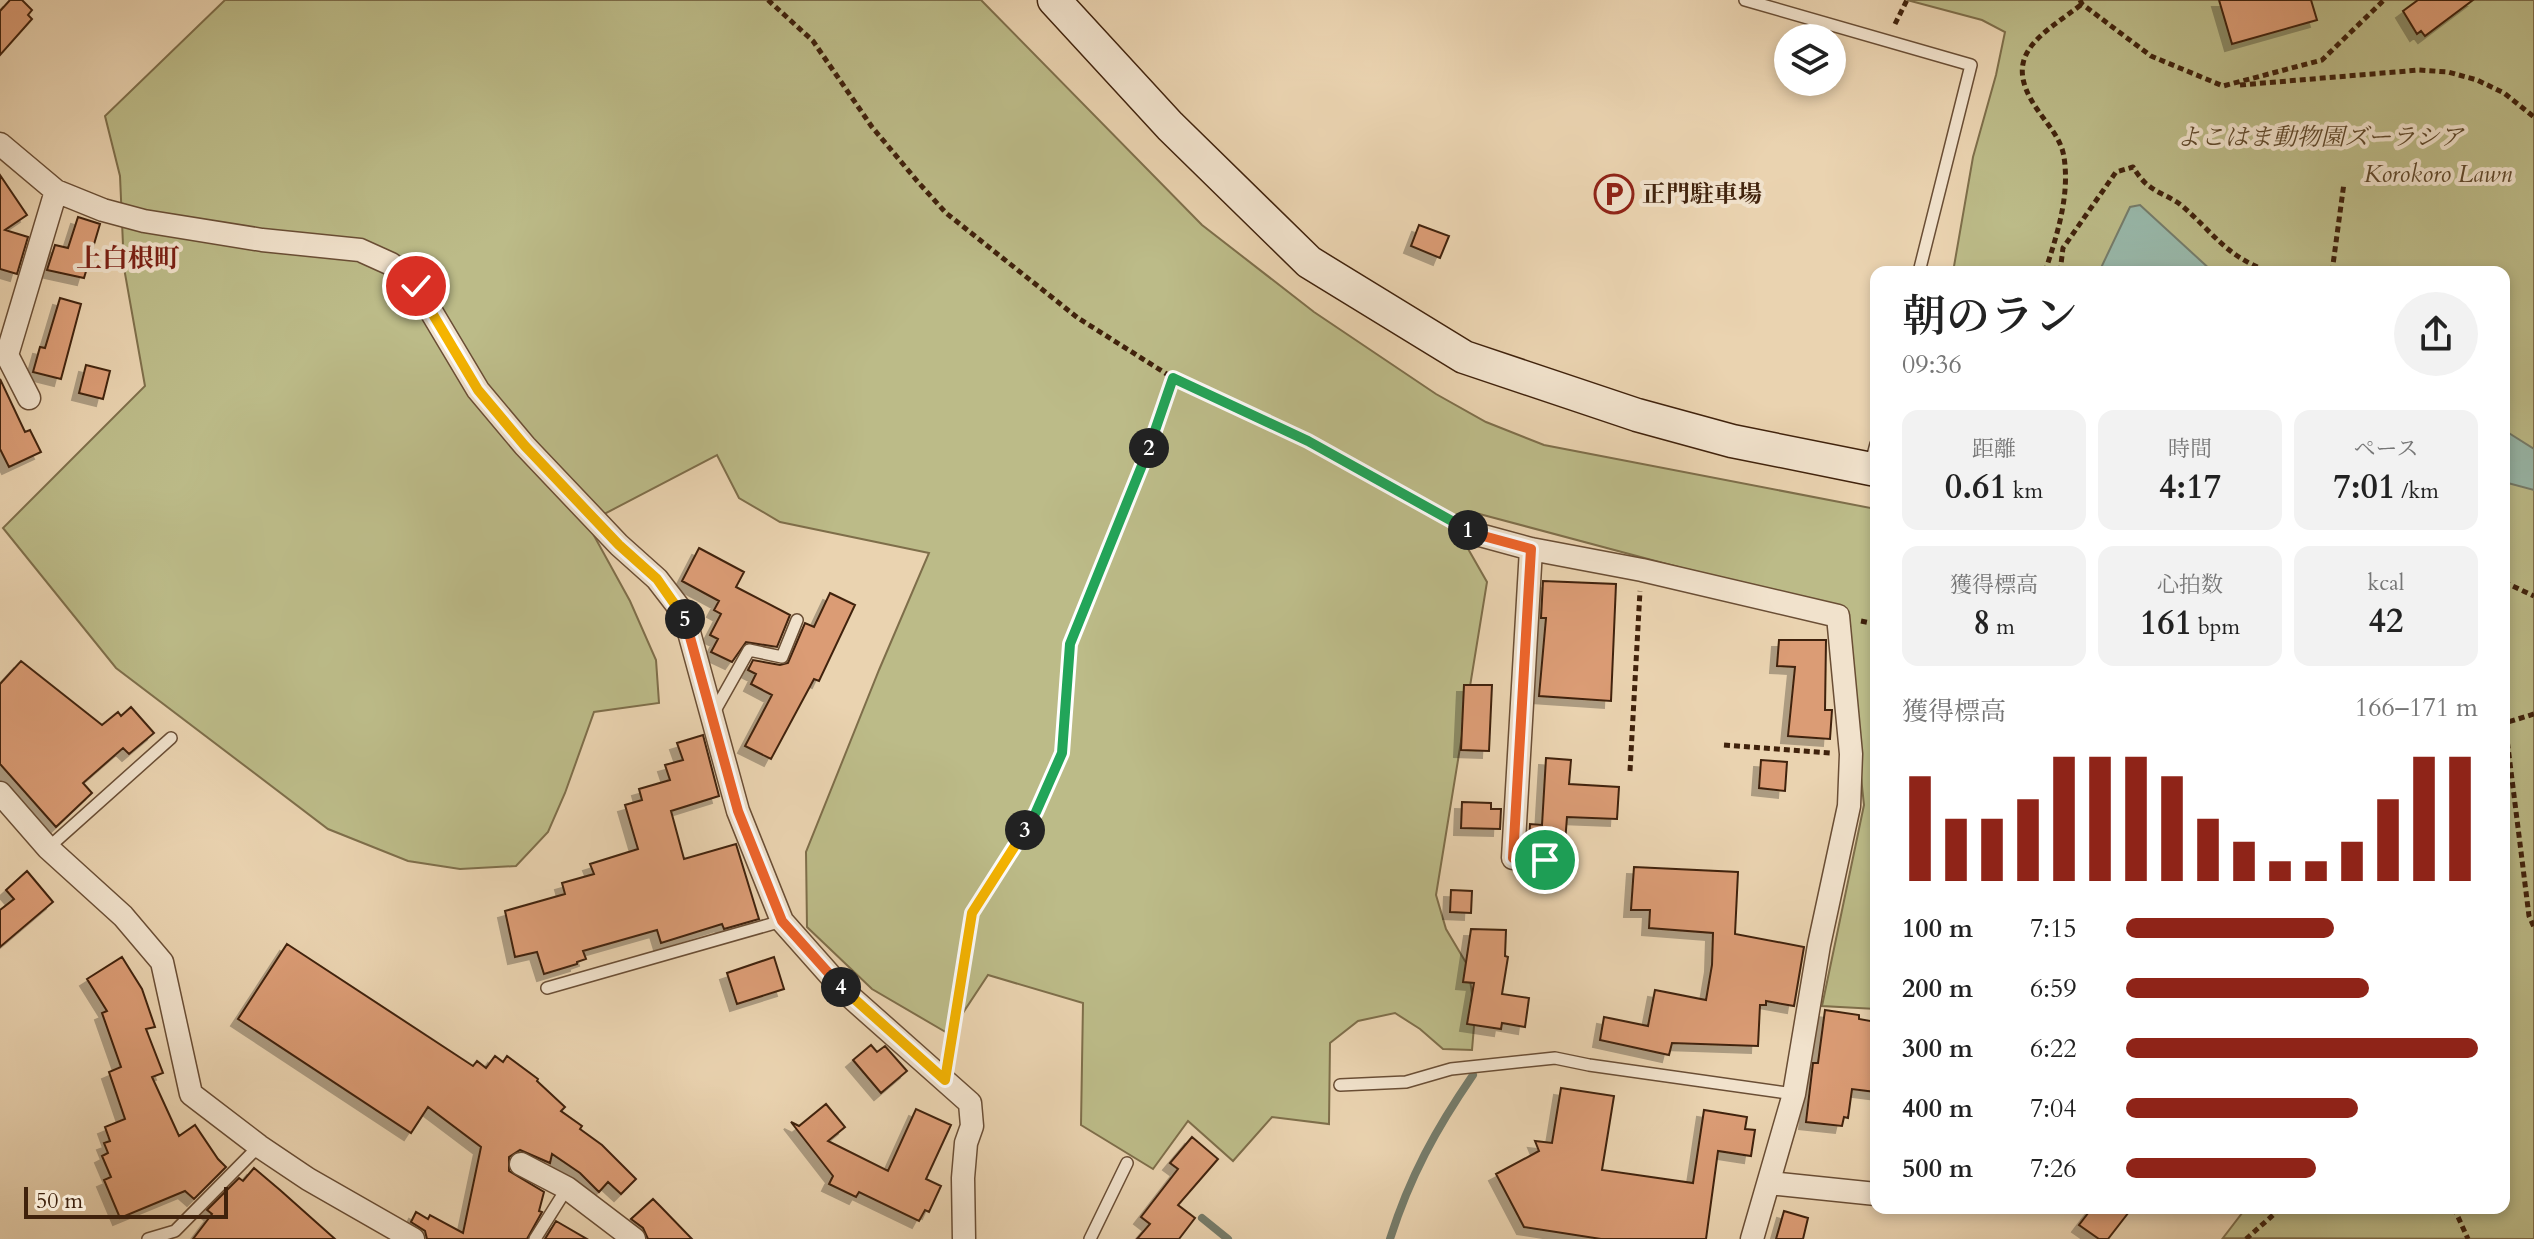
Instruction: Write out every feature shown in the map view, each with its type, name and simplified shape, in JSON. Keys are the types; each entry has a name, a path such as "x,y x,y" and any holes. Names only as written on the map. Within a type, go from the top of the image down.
{"street":[{"path":"1054,0 1170,126 1309,262 1464,357 1637,415 1732,441 1870,459"},
{"path":"0,144 56,191 103,210 144,221 262,240 360,250 391,264 416,286 478,390 525,446 619,545 657,579 684,614 738,811 782,921 845,992 970,1103 972,1126 966,1143 963,1178 964,1239"},
{"path":"29,398 7,355 56,191"},
{"path":"1476,534 1531,549 1642,570 1838,616 1851,754 1849,806 1819,945 1794,1094 1752,1239"},
{"path":"1531,549 1513,858 1545,860"},
{"path":"0,793 48,848 123,916 162,962 191,1094 308,1179 413,1239"},
{"path":"521,1164 567,1188 634,1239"},
{"path":"1769,1183 1870,1193"}],"lane":[{"path":"1745,0 1971,65 1921,266"},
{"path":"713,714 749,650 782,657 797,620"},
{"path":"48,848 171,738"},
{"path":"547,988 782,921"},
{"path":"1340,1085 1406,1082 1451,1069 1555,1058 1794,1094"},
{"path":"148,1239 175,1231 259,1146"},
{"path":"1090,1239 1127,1163"},
{"path":"535,1239 567,1188"}],"path":[{"path":"768,0 813,41 872,127 946,213 1078,318 1173,378 1308,441 1476,534"},
{"path":"1888,40 1907,0"},
{"path":"2223,86 2322,60 2384,0"},
{"path":"2047,266 2065,197 2064,154 2052,128 2035,107 2021,76 2026,49 2081,2 2151,56 2223,86 2419,70 2448,72 2477,80 2504,93 2534,117"},
{"path":"2061,266 2063,248 2116,172 2133,167 2147,185 2171,198 2213,238 2253,266"},
{"path":"2333,266 2344,183"},
{"path":"945,1080 972,913 1036,812 1062,753 1070,644 1152,441 1173,378"},
{"path":"1630,771 1642,570"},
{"path":"2510,585 2534,596"},
{"path":"2510,721 2534,714"},
{"path":"1724,745 1851,754"},
{"path":"2510,763 2529,916 2534,927"},
{"path":"2246,1239 2274,1214"},
{"path":"2457,1214 2468,1239"}],"green space":[{"path":"225,0 981,0 1202,225 1314,312 1436,394 1486,422 1544,445 1870,508 1870,1009 1822,1006 1864,805 1843,611 1472,512 1467,547 1487,582 1436,895 1446,929 1468,966 1475,1014 1472,1050 1443,1049 1395,1013 1358,1021 1330,1043 1329,1124 1272,1117 1233,1161 1188,1121 1153,1169 1081,1125 1083,1003 988,975 949,1034 872,989 807,927 806,852 929,553 780,522 739,498 717,455 587,523 630,601 656,660 659,703 594,712 548,832 516,866 460,869 408,861 328,829 116,668 3,528 145,386 124,268 120,176 105,116"},
{"name":"よこはま動物園ズーラシア","path":"1907,0 2534,0 2534,1239 2223,1238 2241,1214 2510,1214 2510,266 1954,266 1973,157 2005,32 1982,20"}],"shaded area":[{"path":"2140,205 2206,266 2102,266 2130,207"},
{"path":"2510,434 2534,449 2534,490 2510,484"}],"building":[{"path":"10,0 22,0 32,10 28,15 32,19 0,55 0,11"},
{"path":"2219,0 2311,0 2317,20 2232,44"},
{"path":"2418,0 2473,0 2425,36 2421,31 2417,34 2403,11"},
{"path":"0,175 27,215 5,230 28,237 17,274 0,269"},
{"path":"78,217 100,224 84,278 47,270 55,245 68,248"},
{"path":"1419,225 1449,236 1440,258 1411,246"},
{"path":"60,298 81,304 61,379 33,372 40,347 45,348"},
{"path":"86,365 110,371 103,399 79,393"},
{"path":"0,379 25,432 30,430 41,452 9,467 0,449"},
{"path":"699,548 744,572 736,587 790,615 777,647 746,642 732,662 711,652 718,639 710,635 721,614 714,610 719,601 682,581"},
{"path":"1543,581 1616,584 1611,701 1539,696 1546,618 1541,618"},
{"path":"830,593 855,605 819,681 814,679 771,759 745,746 772,695 751,684 756,674 748,670 753,660 780,665 788,663 805,623 814,627"},
{"path":"1779,640 1826,640 1825,710 1832,710 1830,739 1788,736 1795,667 1777,666"},
{"path":"21,661 102,725 118,712 121,716 131,707 154,733 129,754 123,748 83,783 92,793 56,827 0,764 0,684"},
{"path":"1464,685 1492,685 1489,751 1461,750"},
{"path":"703,735 719,796 671,811 684,859 736,844 759,919 724,929 722,924 661,943 657,930 583,951 586,959 544,974 537,952 515,957 505,911 565,894 562,883 594,874 590,864 638,849 625,805 642,800 639,789 670,780 665,765 683,760 677,743"},
{"path":"1546,758 1571,760 1569,784 1619,787 1617,819 1567,817 1564,856 1547,846 1529,845 1530,824 1542,825"},
{"path":"1761,760 1787,762 1785,791 1759,788"},
{"path":"1462,802 1491,803 1491,809 1501,809 1500,829 1461,828"},
{"path":"1634,867 1738,872 1735,934 1804,947 1794,1006 1766,1001 1766,1005 1760,1005 1758,1046 1672,1043 1669,1055 1600,1040 1604,1017 1648,1026 1655,990 1706,1000 1713,933 1649,928 1650,910 1631,910"},
{"path":"27,871 53,902 0,947 0,910 14,899 6,890"},
{"path":"1451,890 1472,891 1471,913 1450,912"},
{"path":"1471,929 1506,930 1505,956 1508,957 1502,994 1529,998 1525,1027 1502,1023 1501,1029 1467,1024 1474,983 1463,982"},
{"path":"287,944 473,1066 477,1061 486,1068 495,1056 503,1062 507,1056 538,1079 565,1107 561,1111 582,1126 580,1129 602,1145 636,1179 621,1194 608,1182 599,1192 580,1173 552,1154 550,1163 520,1150 509,1157 509,1171 544,1192 539,1211 542,1212 527,1239 427,1239 425,1231 411,1222 416,1212 428,1219 430,1215 463,1233 481,1147 428,1107 411,1133 238,1019"},
{"path":"122,957 142,989 155,1027 146,1029 163,1073 152,1077 179,1136 195,1125 226,1167 194,1199 185,1191 120,1218 104,1180 111,1177 102,1156 108,1153 104,1143 110,1141 105,1127 125,1119 109,1072 121,1067 102,1013 107,1011 87,979"},
{"path":"774,957 784,989 737,1004 727,973"},
{"path":"1825,1010 1859,1015 1859,1019 1870,1021 1870,1091 1852,1089 1848,1118 1844,1117 1842,1126 1806,1122 1813,1063 1818,1063"},
{"path":"871,1045 877,1052 885,1046 907,1071 881,1093 853,1060"},
{"path":"1561,1088 1614,1096 1602,1170 1693,1183 1704,1110 1747,1117 1745,1129 1755,1130 1751,1156 1718,1151 1706,1239 1601,1239 1524,1227 1496,1174 1539,1151 1535,1141 1552,1143"},
{"path":"826,1104 845,1127 828,1141 888,1171 916,1109 951,1125 926,1179 941,1186 929,1212 925,1210 919,1221 859,1192 856,1197 829,1184 833,1176 791,1122 799,1126"},
{"path":"1192,1137 1218,1159 1178,1205 1195,1218 1179,1239 1137,1239 1150,1224 1141,1217 1178,1169 1170,1163"},
{"path":"254,1168 335,1239 193,1239 212,1214 207,1210 239,1178 243,1181"},
{"path":"653,1199 692,1239 648,1239 643,1228 631,1219"},
{"path":"1784,1211 1808,1218 1803,1239 1776,1239"},
{"path":"2087,1214 2127,1214 2108,1239 2099,1239 2079,1225"},
{"path":"556,1221 587,1239 545,1239"}],"waterway":[{"path":"1390,1239 1425,1154 1473,1075"},
{"path":"1202,1218 1228,1239"}],"place":[{"name":"正門駐車場","path":"1614,194"}],"district":[{"name":"上白根町","path":"128,258"}],"route":[{"path":"416,286 478,390 525,446 619,545 657,579 684,614 738,811 782,921 845,992 945,1080 972,913 1036,812 1062,753 1070,644 1157,428 1173,378 1308,441 1476,534 1531,549 1513,858 1545,860"}],"park label":[{"name":"Korokoro Lawn","path":"2438,174"}]}
